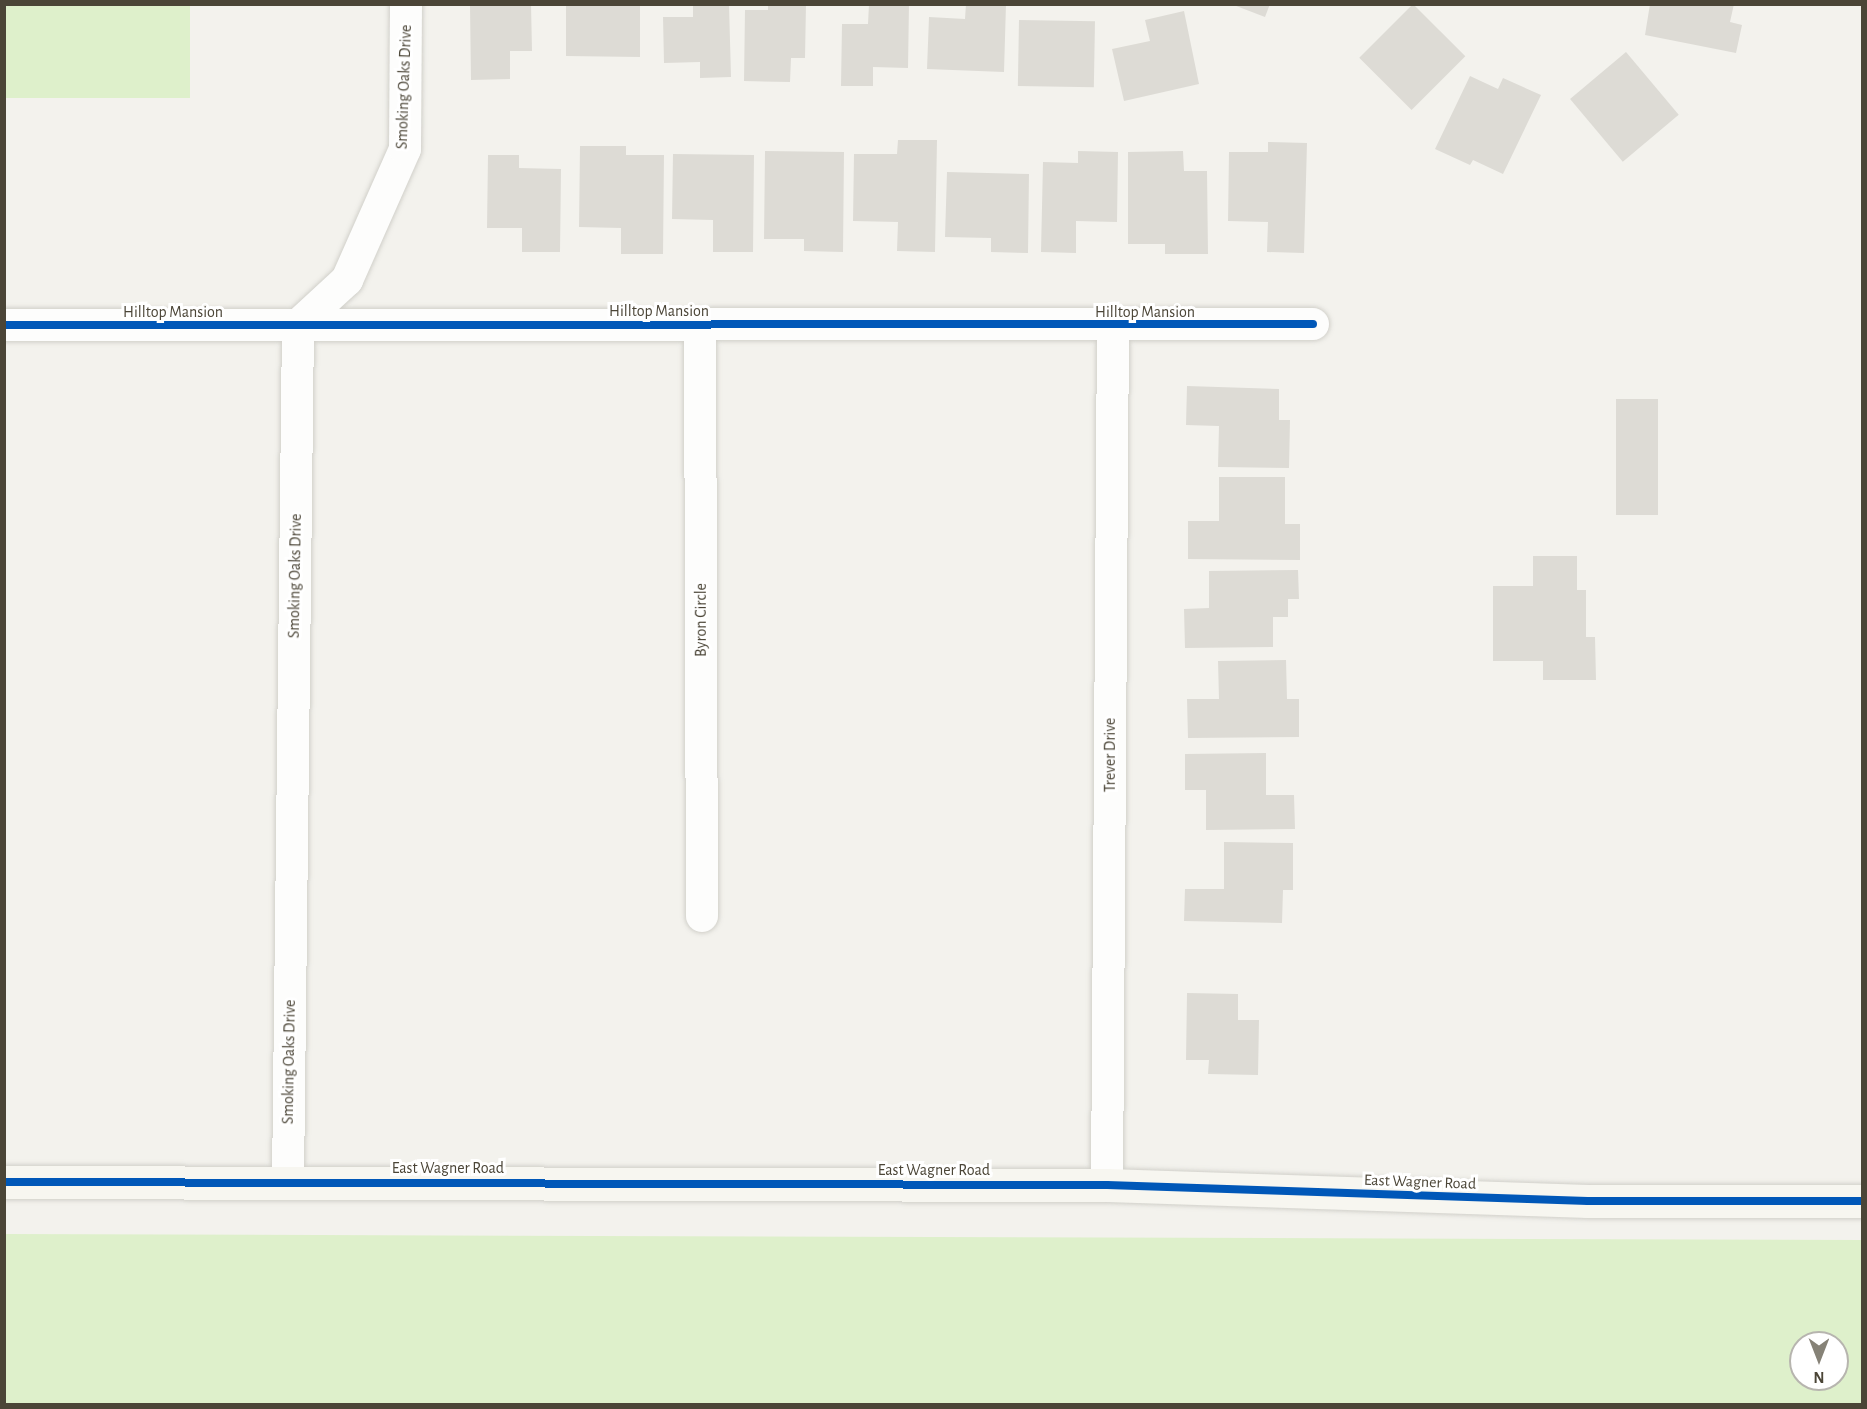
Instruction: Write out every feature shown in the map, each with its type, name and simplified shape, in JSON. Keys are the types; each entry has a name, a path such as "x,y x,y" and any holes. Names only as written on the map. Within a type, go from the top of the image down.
{"street":[{"name":"Smoking Oaks Drive","path":"288,1181 298,325 347,280 405,149 406,4"},
{"name":"Byron Circle","path":"700,324 702,916"},
{"name":"Hilltop Mansion","path":"4,326 1313,324"},
{"name":"Trever Drive","path":"1107,1185 1113,326"},
{"name":"East Wagner Road","path":"4,1182 1107,1185 1588,1201 1863,1201"}],"green space":[{"path":"5,4 190,4 190,98 5,98"},
{"path":"5,1234 1862,1240 1862,1404 5,1404"}],"building":[{"path":"531,4 532,51 510,51 510,79 471,80 470,6"},
{"path":"640,4 640,57 566,56 566,5"},
{"path":"693,4 729,4 731,77 700,78 700,62 664,63 663,17 693,17"},
{"path":"768,4 806,4 805,58 791,58 790,82 744,81 745,10 768,10"},
{"path":"869,4 909,4 908,68 873,67 873,86 841,86 842,24 868,24"},
{"path":"966,4 1006,4 1004,72 927,69 929,17 965,19"},
{"path":"1231,4 1270,4 1265,17"},
{"path":"1413,4 1465,56 1412,110 1359,58"},
{"path":"1650,4 1734,4 1730,22 1742,25 1736,53 1645,35"},
{"path":"1184,11 1199,84 1124,101 1112,49 1150,41 1145,20"},
{"path":"1019,20 1095,21 1094,87 1018,86"},
{"path":"1626,52 1679,115 1623,162 1570,99"},
{"path":"1470,76 1498,89 1503,78 1541,95 1503,174 1473,160 1470,165 1435,149"},
{"path":"898,140 937,140 935,252 897,251 898,222 853,221 854,154 897,154"},
{"path":"1268,142 1307,143 1304,253 1267,252 1268,222 1228,221 1229,152 1268,152"},
{"path":"580,146 626,146 626,155 664,155 663,254 621,254 621,228 579,227"},
{"path":"765,151 844,152 843,252 804,251 804,239 764,239"},
{"path":"1078,151 1118,152 1117,222 1076,221 1076,253 1041,252 1043,162 1078,163"},
{"path":"1183,151 1184,171 1207,171 1208,254 1165,254 1165,244 1128,244 1128,152"},
{"path":"673,154 754,155 753,252 713,252 713,220 672,219"},
{"path":"488,155 519,155 519,168 561,169 560,252 522,252 522,228 487,228"},
{"path":"947,172 1029,174 1028,253 991,252 991,238 945,237"},
{"path":"1187,386 1279,389 1279,420 1290,420 1289,468 1218,467 1219,426 1186,425"},
{"path":"1616,399 1658,399 1658,515 1616,515"},
{"path":"1219,477 1285,477 1285,524 1300,524 1300,560 1188,559 1188,521 1219,521"},
{"path":"1533,556 1577,556 1577,590 1586,590 1586,637 1595,637 1596,680 1543,680 1543,661 1493,661 1493,586 1533,586"},
{"path":"1298,570 1299,599 1288,599 1288,617 1273,617 1273,647 1185,648 1184,609 1209,608 1209,571"},
{"path":"1286,660 1287,699 1299,699 1299,737 1188,738 1187,699 1219,699 1218,661"},
{"path":"1266,753 1266,795 1294,795 1295,829 1206,830 1206,790 1185,790 1185,754"},
{"path":"1224,842 1293,843 1293,890 1283,890 1282,923 1184,921 1185,889 1224,889"},
{"path":"1187,993 1238,994 1238,1020 1259,1020 1258,1075 1208,1074 1209,1060 1186,1060"}],"cycle path":[{"path":"4,325 1313,324"},
{"path":"4,1182 1107,1185 1588,1201 1862,1201"}]}
